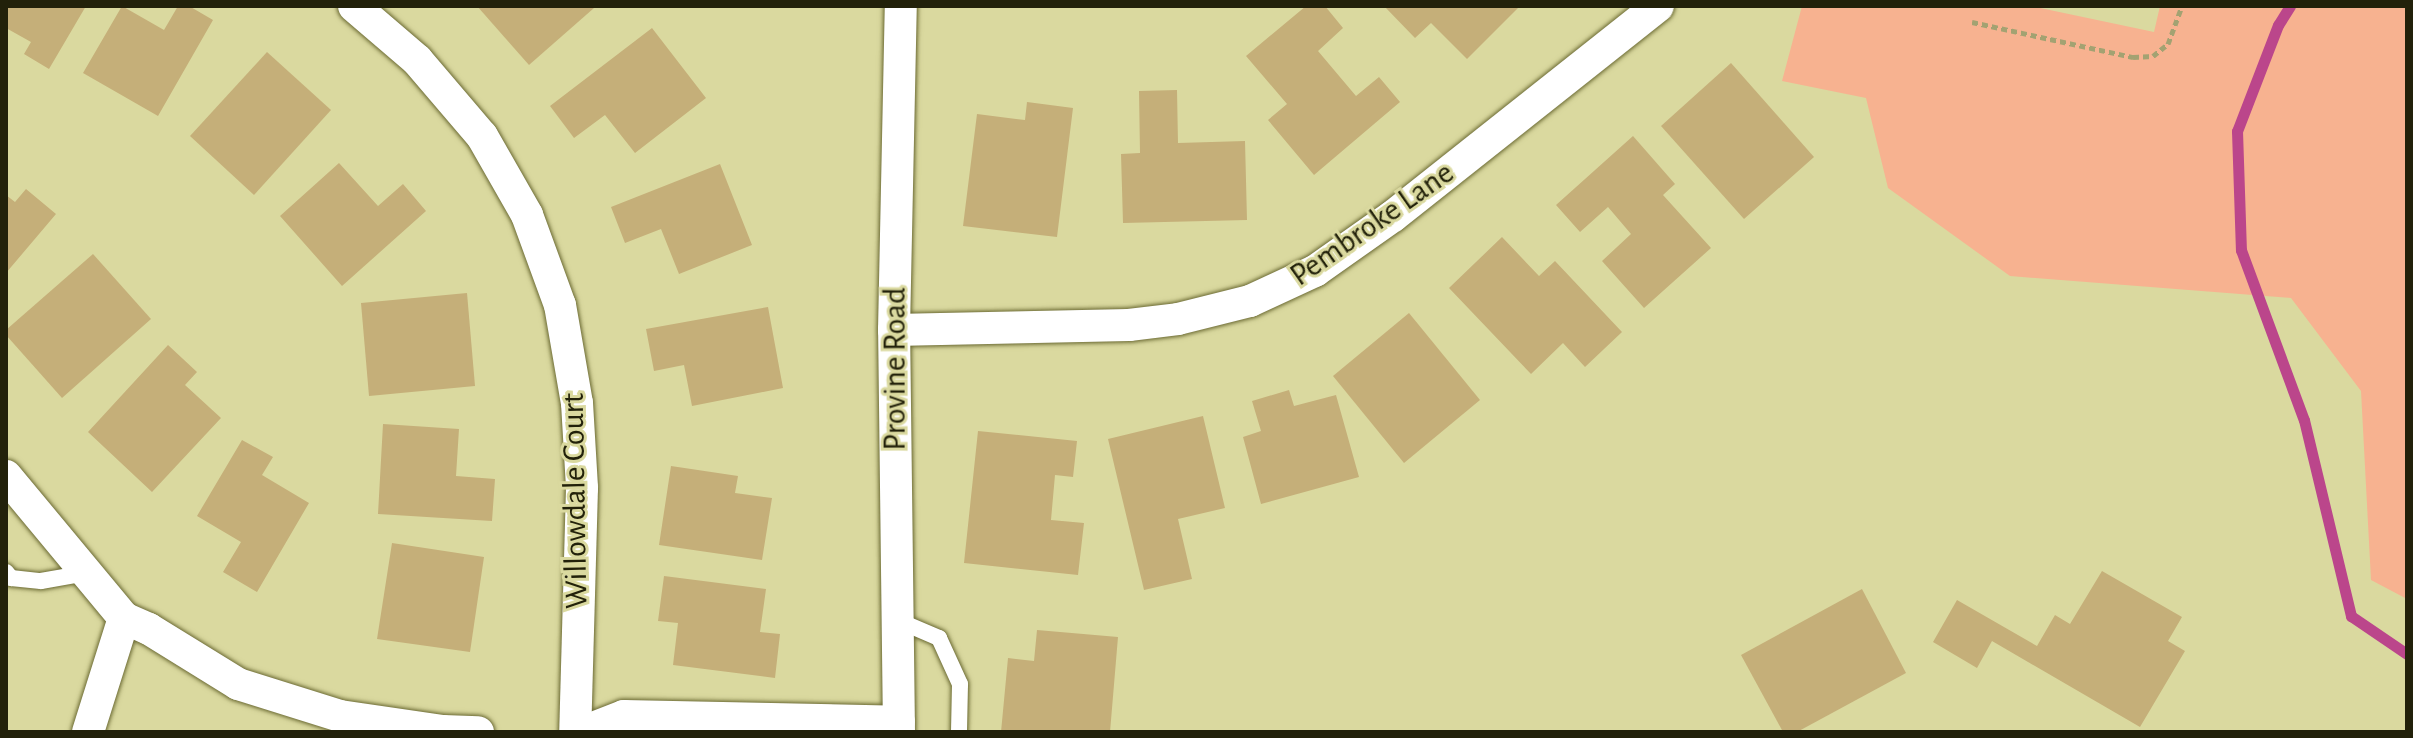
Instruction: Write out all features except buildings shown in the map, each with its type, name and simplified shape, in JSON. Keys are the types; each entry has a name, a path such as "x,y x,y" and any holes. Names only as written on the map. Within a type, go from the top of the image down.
{"street":[{"name":"Willowdale Court","path":"354,6 417,60 482,136 527,215 560,305 577,403 582,488 575,732"},
{"name":"Provine Road","path":"899,727 894,330 901,6"},
{"name":"Pembroke Lane","path":"894,330 1129,325 1178,319 1250,301 1315,271 1393,216 1658,6"},
{"path":"6,476 124,618 149,629 238,684 340,716 443,731 478,732"},
{"path":"88,732 124,618"},
{"path":"583,732 624,716 899,727"}],"lane":[{"path":"6,572 11,578 41,581 87,573"},
{"path":"897,620 939,638 960,684 959,732"}],"path":[{"path":"1972,22 2133,57 2153,56 2168,44 2182,6"}],"shaded area":[{"path":"1802,6 2031,6 2154,32 2160,6 2407,6 2407,599 2371,580 2361,391 2291,298 2010,276 1888,188 1866,98 1782,81"}],"waterway":[{"path":"2290,6 2278,25 2237,131 2241,250 2304,420 2351,616 2407,654"}]}
